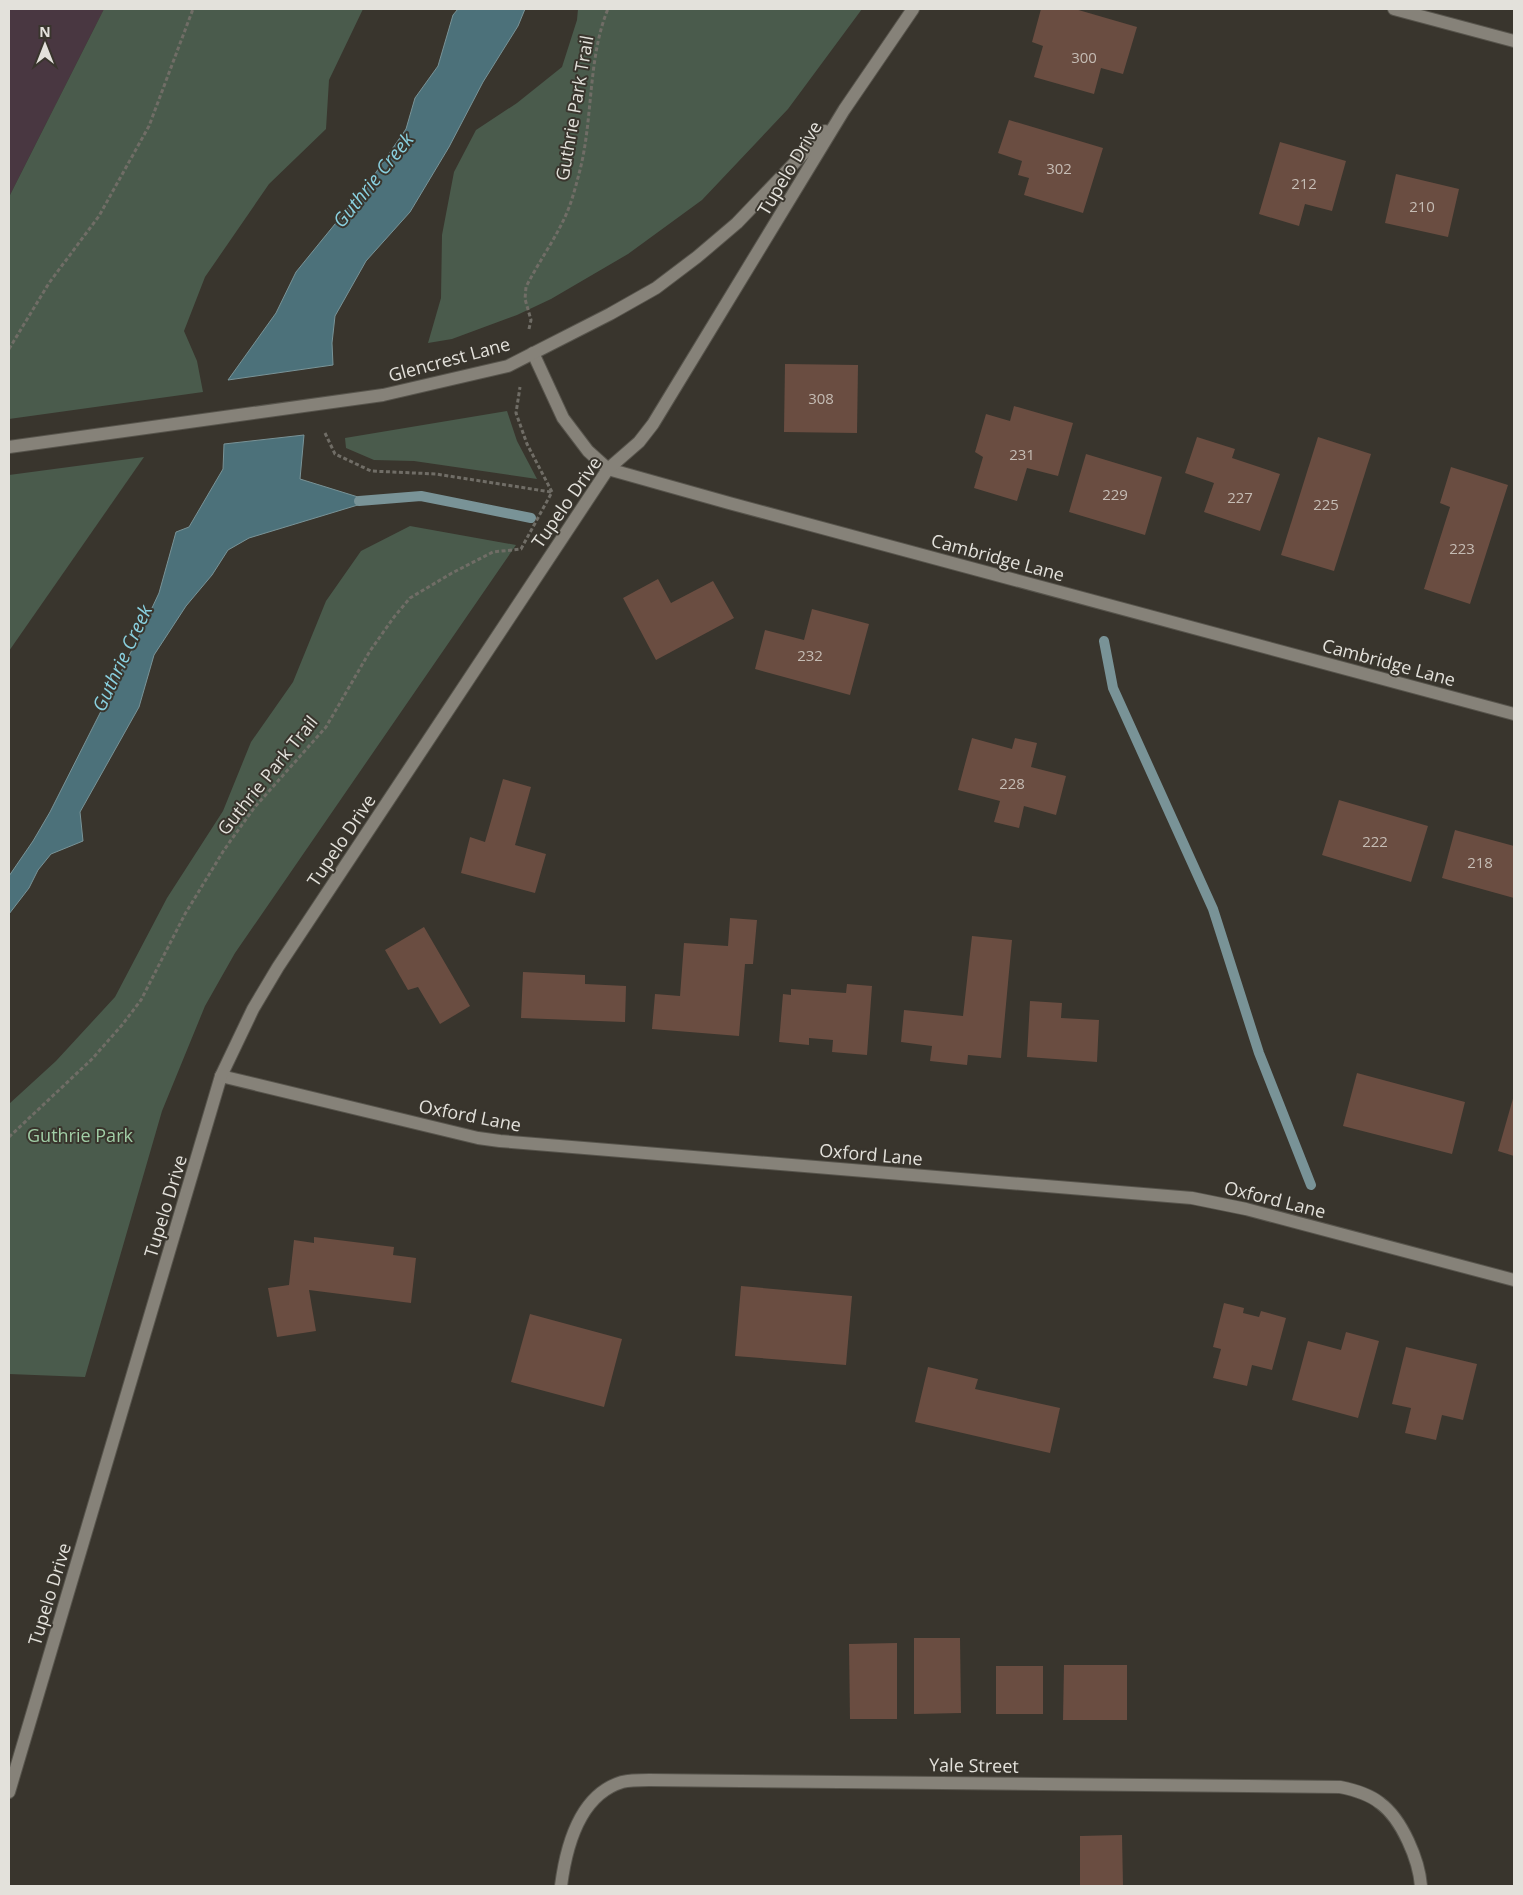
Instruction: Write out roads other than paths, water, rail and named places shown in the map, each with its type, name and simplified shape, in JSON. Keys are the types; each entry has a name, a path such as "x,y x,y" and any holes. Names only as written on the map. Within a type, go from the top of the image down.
{"street":[{"name":"Tupelo Drive","path":"9,1792 222,1076 253,1009 288,952 608,469 639,442 653,424 844,110 913,9"},
{"path":"1394,9 1514,41"},
{"name":"Glencrest Lane","path":"9,447 383,395 508,366 610,314 656,288 697,257 737,223 844,110"},
{"name":"Cambridge Lane","path":"533,352 563,418 588,451 608,469 1514,714"},
{"name":"Oxford Lane","path":"222,1076 478,1138 500,1141 1192,1198 1246,1209 1514,1280"},
{"name":"Yale Street","path":"561,1886 564,1867 575,1829 581,1816 599,1795 622,1782 648,1780 1340,1787 1366,1795 1382,1804 1388,1811 1397,1823 1410,1848 1420,1876 1421,1886"}],"water":[{"name":"Guthrie Creek","path":"458,9 525,9 518,26 483,82 449,147 410,212 366,261 335,316 332,343 333,365 228,380 276,313 296,272 370,181 406,129 415,98 438,66 453,15"},
{"path":"304,435 300,479 371,501 249,538 228,550 212,575 186,606 154,655 139,707 80,812 83,841 51,854 9,914 9,876 50,812 137,640 159,593 176,532 189,527 223,469 224,444"}],"waterway":[{"path":"359,501 421,496 531,518"},
{"path":"1104,641 1113,688 1213,909 1259,1053 1311,1185"}],"park label":[{"name":"Guthrie Park","path":"80,1135"}]}
